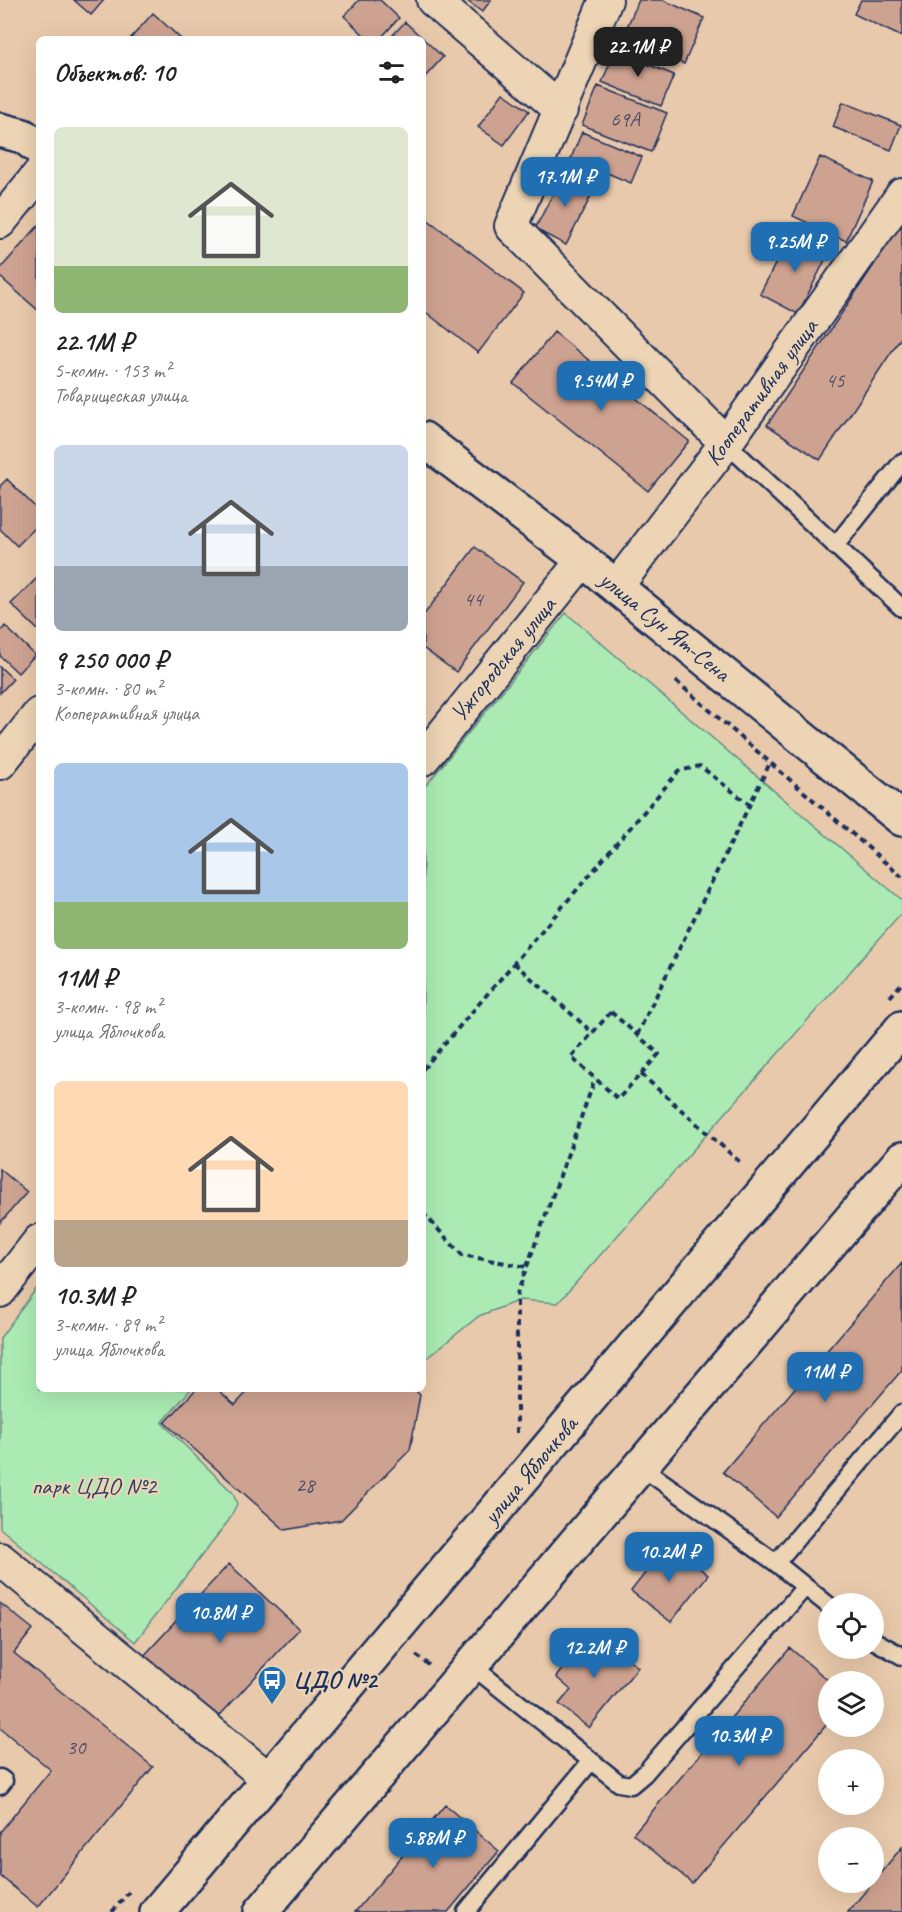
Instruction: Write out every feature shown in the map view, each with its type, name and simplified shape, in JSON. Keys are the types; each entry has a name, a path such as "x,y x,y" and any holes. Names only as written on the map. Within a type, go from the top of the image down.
{"main road":[{"path":"0,130 23,136 36,146"},
{"name":"улица Сун Ят-Сена","path":"426,441 583,560 902,819"},
{"name":"улица Яблочкова","path":"157,1912 902,1028"},
{"path":"261,1912 902,1159"}],"street":[{"path":"433,0 561,110"},
{"path":"606,0 511,226 726,443"},
{"path":"0,222 36,178"},
{"name":"Кооперативная улица","path":"616,587 726,443 902,195"},
{"name":"Ужгородская улица","path":"426,755 583,560"},
{"path":"0,763 36,718"},
{"path":"0,1291 36,1245"},
{"path":"0,1559 270,1780"}],"lane":[{"path":"726,443 902,608"},
{"path":"835,546 902,462"},
{"path":"776,1563 902,1413"},
{"path":"640,1467 776,1563 818,1597"},
{"path":"462,1676 591,1761 619,1783 631,1785 806,1587"},
{"path":"884,1646 902,1656"},
{"path":"466,1912 591,1761"},
{"path":"0,1778 4,1781 0,1786"}],"path":[{"path":"637,1035 770,763"},
{"path":"426,1066 679,771 700,766 750,805"},
{"path":"514,963 592,1033"},
{"path":"611,1012 637,1035 659,1054 618,1099 571,1057 611,1012"},
{"path":"641,1074 742,1164"},
{"path":"517,1437 517,1294 595,1079"},
{"path":"426,1216 462,1255 527,1268"},
{"path":"392,1634 462,1676"}],"green space":[{"path":"566,613 902,900 902,913 558,1303 520,1300 479,1316 426,1359 426,785"},
{"name":"парк ЦДО №2","path":"36,1289 36,1392 188,1392 162,1423 233,1493 237,1504 229,1520 135,1642 0,1528 0,1338"}],"building":[{"path":"74,0 104,0 91,15"},
{"path":"359,0 380,0 399,18 383,36 365,36 344,16"},
{"path":"466,0 491,0 482,12"},
{"path":"639,0 663,0 704,18 684,64 623,36"},
{"path":"861,0 902,0 902,37 854,14"},
{"path":"153,13 178,36 133,36"},
{"path":"405,22 420,36 392,36"},
{"path":"426,41 443,57 426,76"},
{"path":"615,51 674,75 661,106 602,82"},
{"path":"598,86 667,113 651,152 582,125"},
{"path":"503,93 529,111 504,145 478,127"},
{"path":"843,102 901,125 891,150 833,127"},
{"path":"582,132 642,157 631,183 571,158"},
{"path":"820,157 873,181 846,241 793,216"},
{"path":"564,172 595,188 566,245 535,229"},
{"path":"426,218 524,293 478,353 426,312"},
{"path":"902,223 902,336 820,460 767,425"},
{"path":"36,228 36,308 0,277 0,269"},
{"path":"791,233 829,252 798,314 760,294"},
{"path":"554,332 689,441 648,491 513,383"},
{"path":"7,479 36,508 36,527 17,546 0,529 0,486"},
{"path":"475,547 523,582 456,672 426,650 426,612"},
{"path":"36,579 36,628 11,604"},
{"path":"5,626 35,655 18,673 0,656 0,632"},
{"path":"0,667 13,679 0,693"},
{"path":"0,1169 27,1192 0,1223"},
{"path":"902,1263 902,1370 776,1517 723,1472"},
{"path":"193,1392 220,1392 235,1405 247,1392 417,1392 420,1395 410,1450 341,1520 285,1530 165,1423"},
{"path":"668,1544 708,1575 671,1622 631,1591"},
{"path":"229,1564 299,1629 212,1724 141,1659"},
{"path":"0,1603 33,1629 14,1653 153,1767 38,1907 0,1876 0,1832 51,1770 0,1728"},
{"path":"593,1631 638,1667 589,1728 559,1704 571,1690 556,1677"},
{"path":"790,1648 818,1672 818,1735 692,1883 633,1834"},
{"path":"445,1805 499,1851 448,1912 355,1912"},
{"path":"902,1847 902,1912 848,1912 864,1893 884,1893 884,1869"}],"place":[{"name":"ЦДО №2","path":"272,1706"}]}
